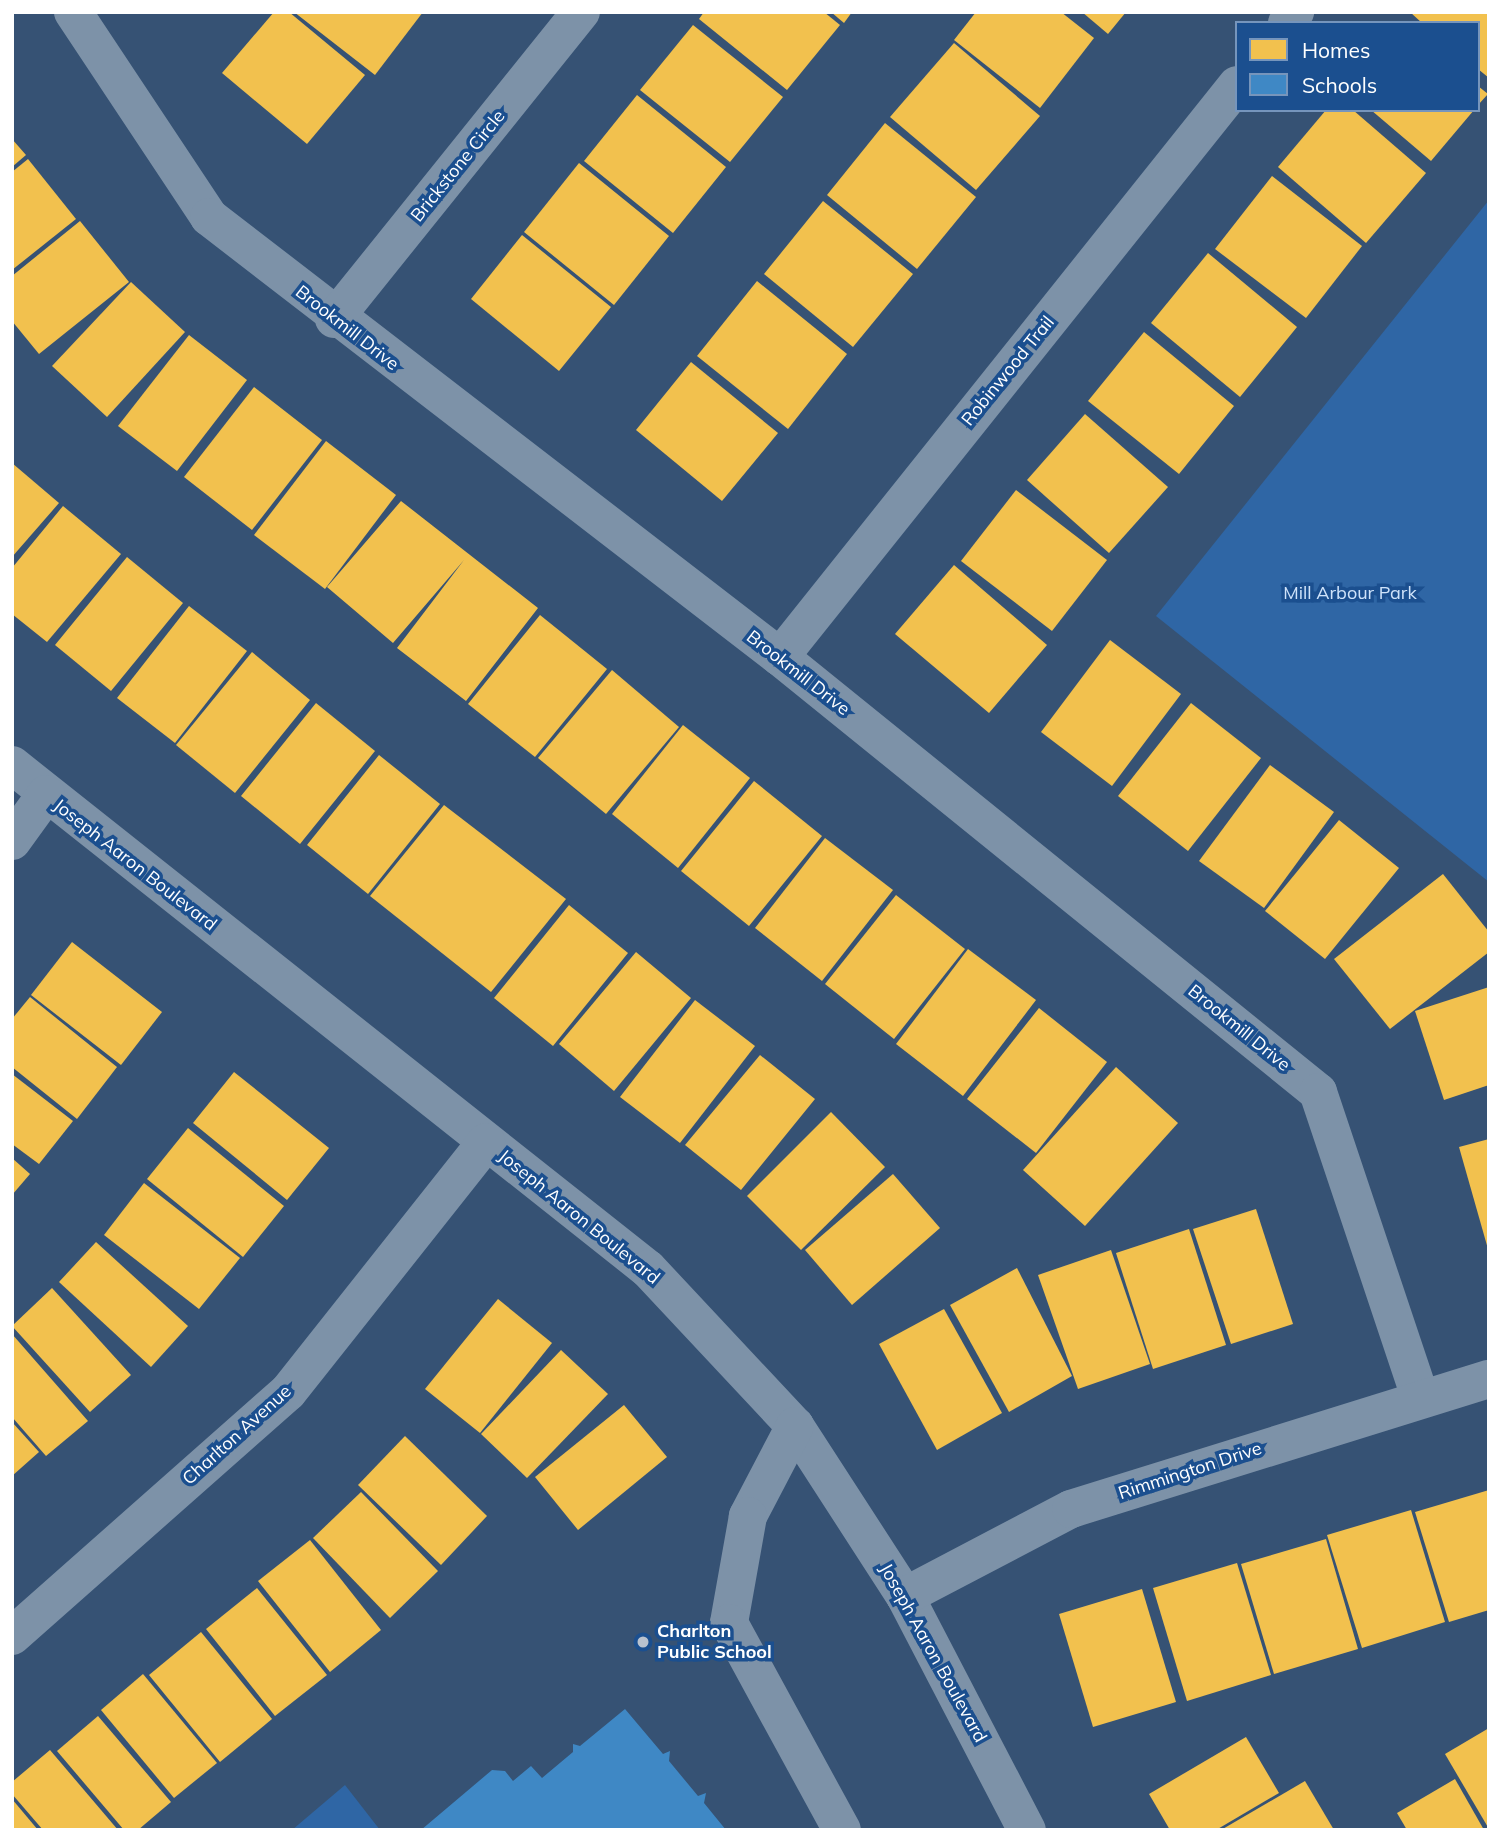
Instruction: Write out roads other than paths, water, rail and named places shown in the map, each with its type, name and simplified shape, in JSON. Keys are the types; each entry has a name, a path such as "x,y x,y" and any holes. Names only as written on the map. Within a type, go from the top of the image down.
{"street":[{"name":"Brookmill Drive","path":"73,12 209,218 334,319 780,657 1318,1092 1420,1398"},
{"name":"Brickstone Circle","path":"334,319 581,12"},
{"name":"Robinwood Trail","path":"780,657 1235,88"},
{"name":"Joseph Aaron Boulevard","path":"12,765 648,1269 795,1426 905,1596 1027,1830"},
{"path":"12,841 46,794"},
{"name":"Charlton Avenue","path":"12,1636 288,1392 486,1142"},
{"name":"Rimmington Drive","path":"905,1596 1070,1509 1420,1398 1489,1379"},
{"path":"795,1426 748,1516 729,1623 842,1830"}],"place":[{"name":"Charlton Public School","path":"643,1642"}],"park label":[{"name":"Mill Arbour Park","path":"1350,593"}]}
